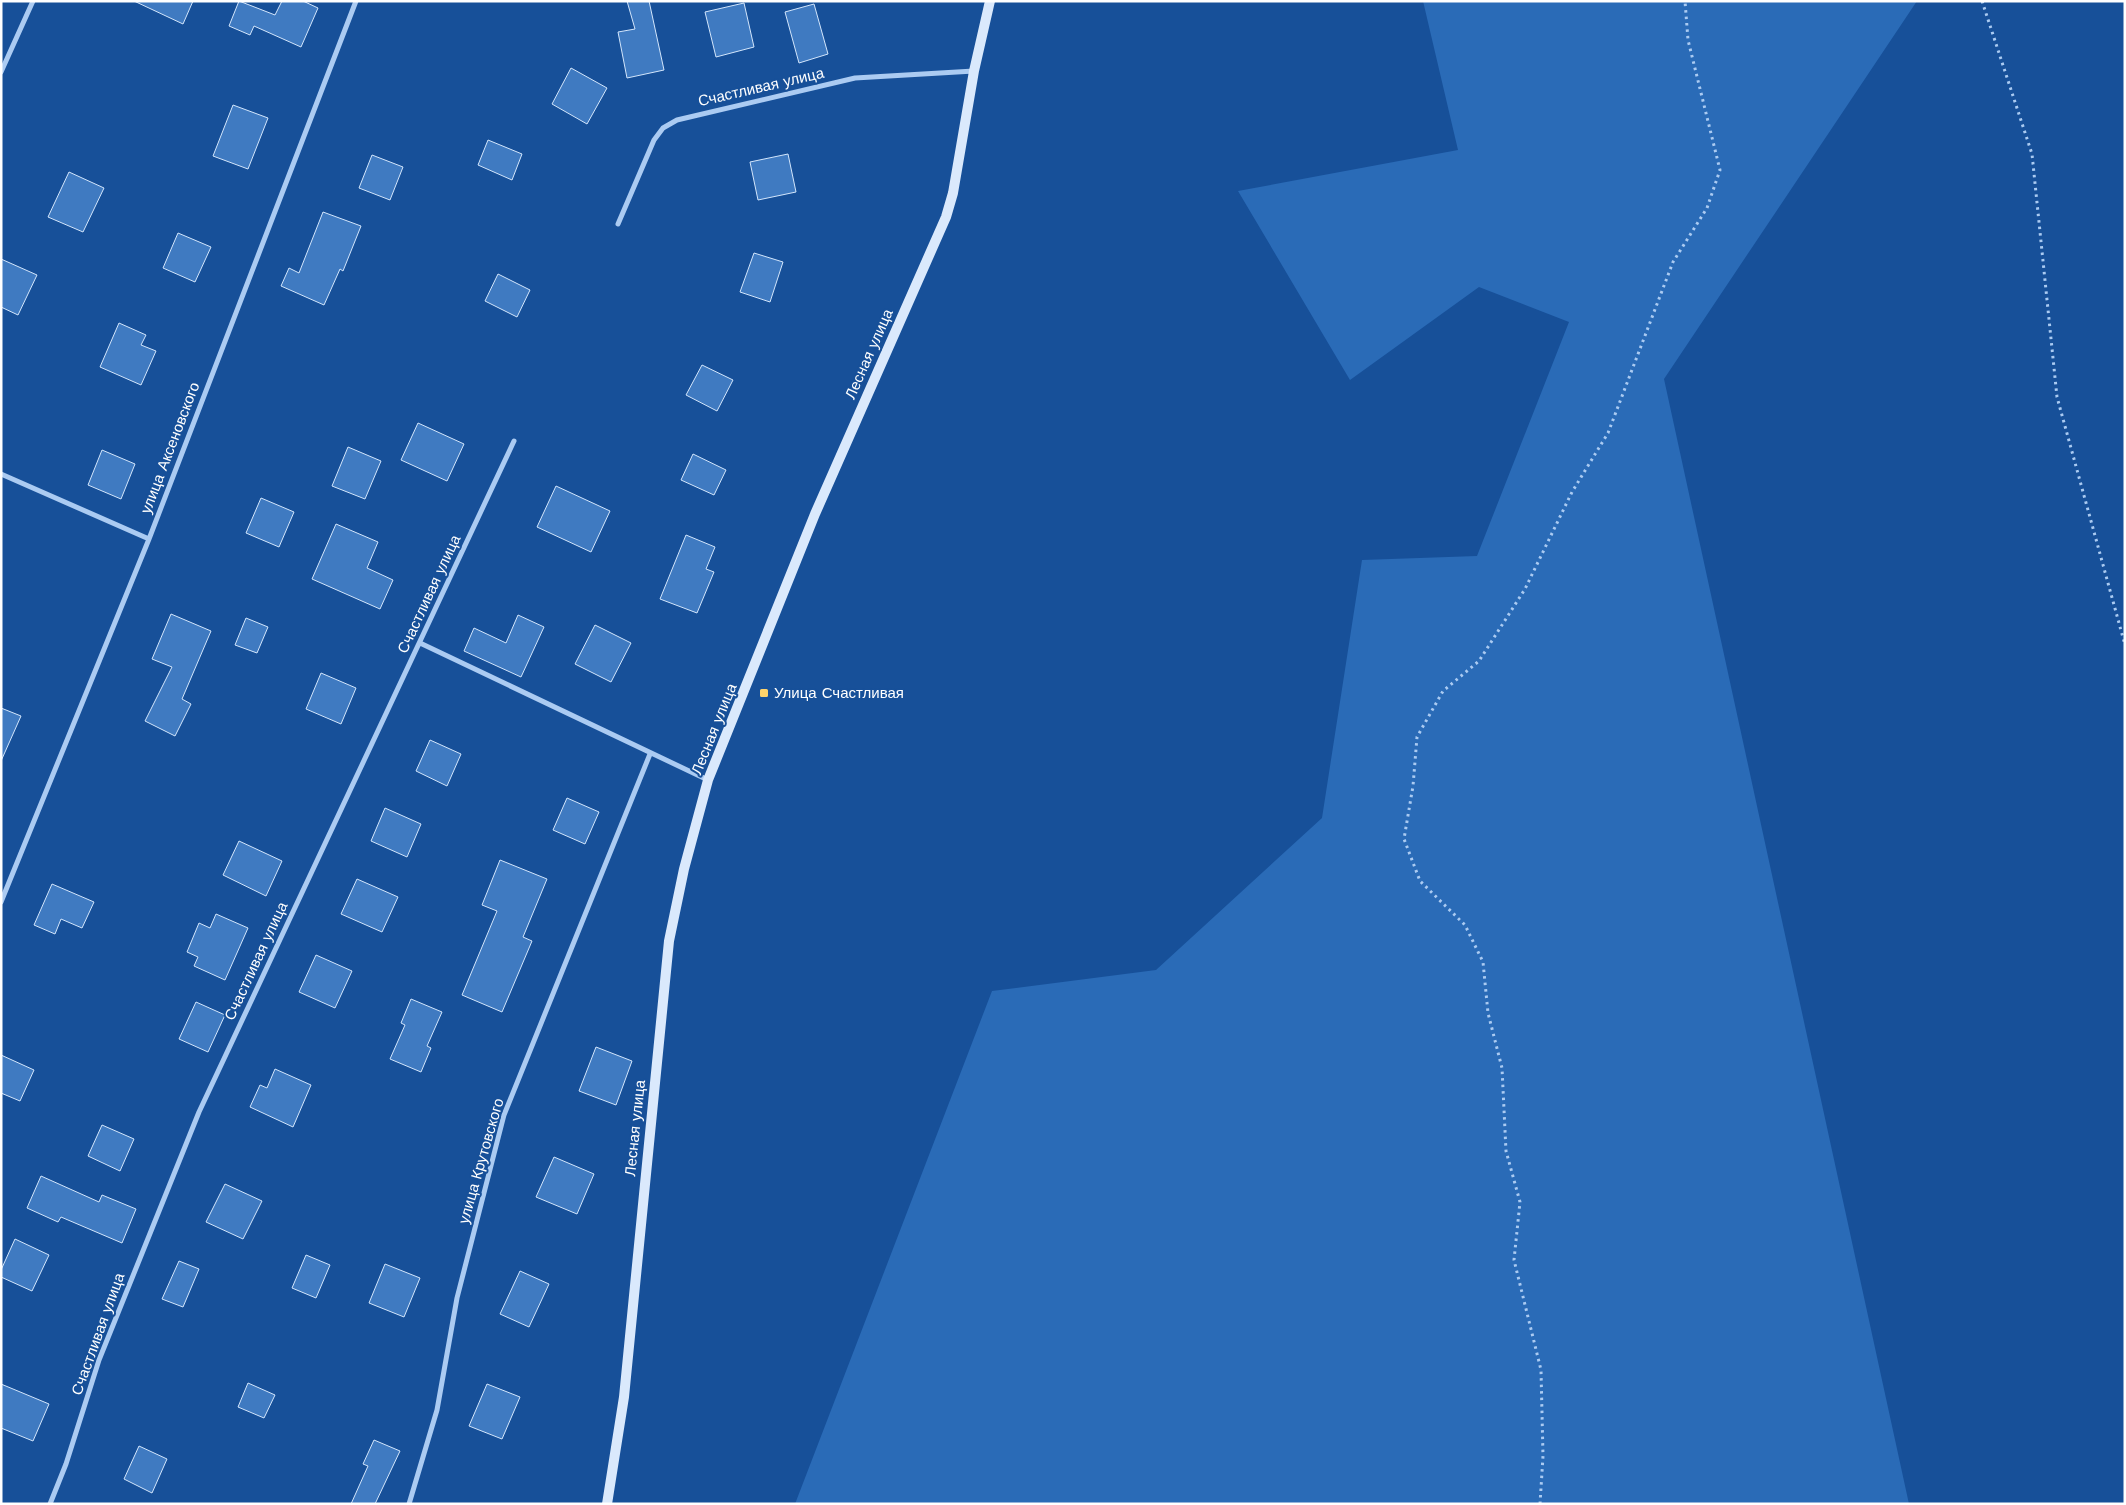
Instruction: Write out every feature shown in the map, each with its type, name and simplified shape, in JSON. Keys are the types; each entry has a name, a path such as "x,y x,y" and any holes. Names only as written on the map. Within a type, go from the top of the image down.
{"main road":[{"name":"Лесная улица","path":"607,1504 624,1397 669,941 684,868 708,780 814,514 946,217 954,193 974,71 990,1"}],"street":[{"path":"1,72 33,1"},
{"name":"улица Аксеновского","path":"1,902 149,538 356,1"},
{"name":"Счастливая улица","path":"618,224 654,140 663,128 677,120 855,78 974,71"},
{"name":"Счастливая улица","path":"50,1504 66,1464 99,1360 199,1112 514,441"},
{"path":"1,474 149,538"},
{"path":"420,643 708,780"},
{"name":"улица Крутовского","path":"409,1504 437,1410 457,1298 504,1115 650,754"}],"path":[{"path":"1540,1504 1543,1456 1541,1370 1514,1260 1520,1202 1506,1151 1502,1068 1488,1013 1483,962 1465,925 1420,881 1404,839 1413,786 1417,738 1443,691 1479,661 1525,589 1572,492 1608,434 1673,262 1707,208 1720,170 1688,40 1685,1"},
{"path":"1982,1 2032,154 2057,397 2125,645"},
{"path":"2122,636 2125,640"}],"shaded area":[{"path":"1423,1 1917,1 1664,379 1909,1504 795,1504 992,991 1156,970 1322,818 1362,560 1477,556 1569,322 1479,287 1350,380 1238,191 1458,150"}],"building":[{"path":"134,1 193,1 183,24"},
{"path":"239,1 275,15 282,1 303,1 318,8 301,47 254,26 250,35 229,26"},
{"path":"627,1 649,1 664,70 627,78 618,32 635,29"},
{"path":"744,3 754,47 716,57 705,12"},
{"path":"814,4 828,54 799,63 785,12"},
{"path":"571,68 607,88 587,124 552,104"},
{"path":"233,105 268,118 248,169 213,156"},
{"path":"488,140 522,154 512,180 478,165"},
{"path":"788,154 796,192 758,200 750,162"},
{"path":"372,155 403,167 390,200 359,188"},
{"path":"69,172 104,188 83,232 48,217"},
{"path":"323,212 361,226 343,271 340,269 324,305 281,286 289,268 299,273"},
{"path":"178,233 211,247 195,282 163,268"},
{"path":"754,253 783,262 770,302 740,292"},
{"path":"1,259 37,275 18,315 1,307"},
{"path":"498,274 530,290 517,317 485,301"},
{"path":"119,323 146,335 141,345 156,351 141,385 100,367"},
{"path":"702,365 733,380 717,411 686,395"},
{"path":"418,423 464,444 447,481 401,460"},
{"path":"348,447 381,461 365,499 332,486"},
{"path":"102,450 135,464 121,499 88,485"},
{"path":"693,454 726,470 714,495 681,480"},
{"path":"556,486 610,511 591,552 537,527"},
{"path":"261,498 294,512 279,547 246,533"},
{"path":"336,524 378,542 367,568 393,580 380,609 312,579"},
{"path":"686,535 715,547 706,569 714,572 697,613 660,599"},
{"path":"171,614 211,631 182,699 191,704 175,736 145,721 172,667 152,659"},
{"path":"518,615 544,627 521,677 464,651 474,628 506,643"},
{"path":"246,618 268,627 257,653 235,645"},
{"path":"595,625 631,643 611,682 575,664"},
{"path":"321,673 356,688 341,724 306,709"},
{"path":"1,708 21,716 1,761"},
{"path":"430,740 461,754 447,786 416,771"},
{"path":"567,798 599,812 585,844 553,830"},
{"path":"385,808 421,824 407,857 371,841"},
{"path":"239,841 282,861 266,896 223,875"},
{"path":"500,860 547,879 523,937 532,941 502,1012 462,995 497,911 482,905"},
{"path":"357,879 398,897 382,932 341,914"},
{"path":"52,884 94,902 82,928 61,919 55,934 34,925"},
{"path":"216,914 248,928 225,980 194,966 198,957 187,952 199,923 210,928"},
{"path":"316,955 352,971 335,1008 299,992"},
{"path":"411,999 442,1012 427,1046 431,1048 421,1072 390,1059 405,1025 401,1023"},
{"path":"196,1002 225,1015 208,1052 179,1039"},
{"path":"596,1047 632,1061 616,1105 579,1091"},
{"path":"1,1055 34,1070 20,1101 1,1093"},
{"path":"275,1069 311,1085 293,1127 250,1107 260,1085 267,1088"},
{"path":"102,1125 134,1139 120,1171 88,1156"},
{"path":"554,1157 594,1174 577,1214 536,1197"},
{"path":"41,1176 99,1202 102,1195 136,1209 122,1243 61,1217 58,1222 27,1208"},
{"path":"225,1184 262,1201 243,1239 206,1222"},
{"path":"15,1239 49,1255 32,1291 1,1277 1,1270"},
{"path":"306,1255 330,1265 316,1298 292,1288"},
{"path":"179,1261 199,1269 183,1307 162,1299"},
{"path":"385,1264 420,1278 404,1317 369,1303"},
{"path":"520,1271 549,1284 529,1327 500,1314"},
{"path":"248,1383 275,1395 264,1418 238,1407"},
{"path":"1,1384 49,1404 33,1441 1,1428"},
{"path":"487,1384 520,1397 502,1439 469,1426"},
{"path":"374,1440 400,1451 375,1504 351,1504 368,1466 363,1464"},
{"path":"139,1446 167,1459 152,1493 124,1479"}],"place":[{"name":"Улица Счастливая","path":"764,693"}]}
